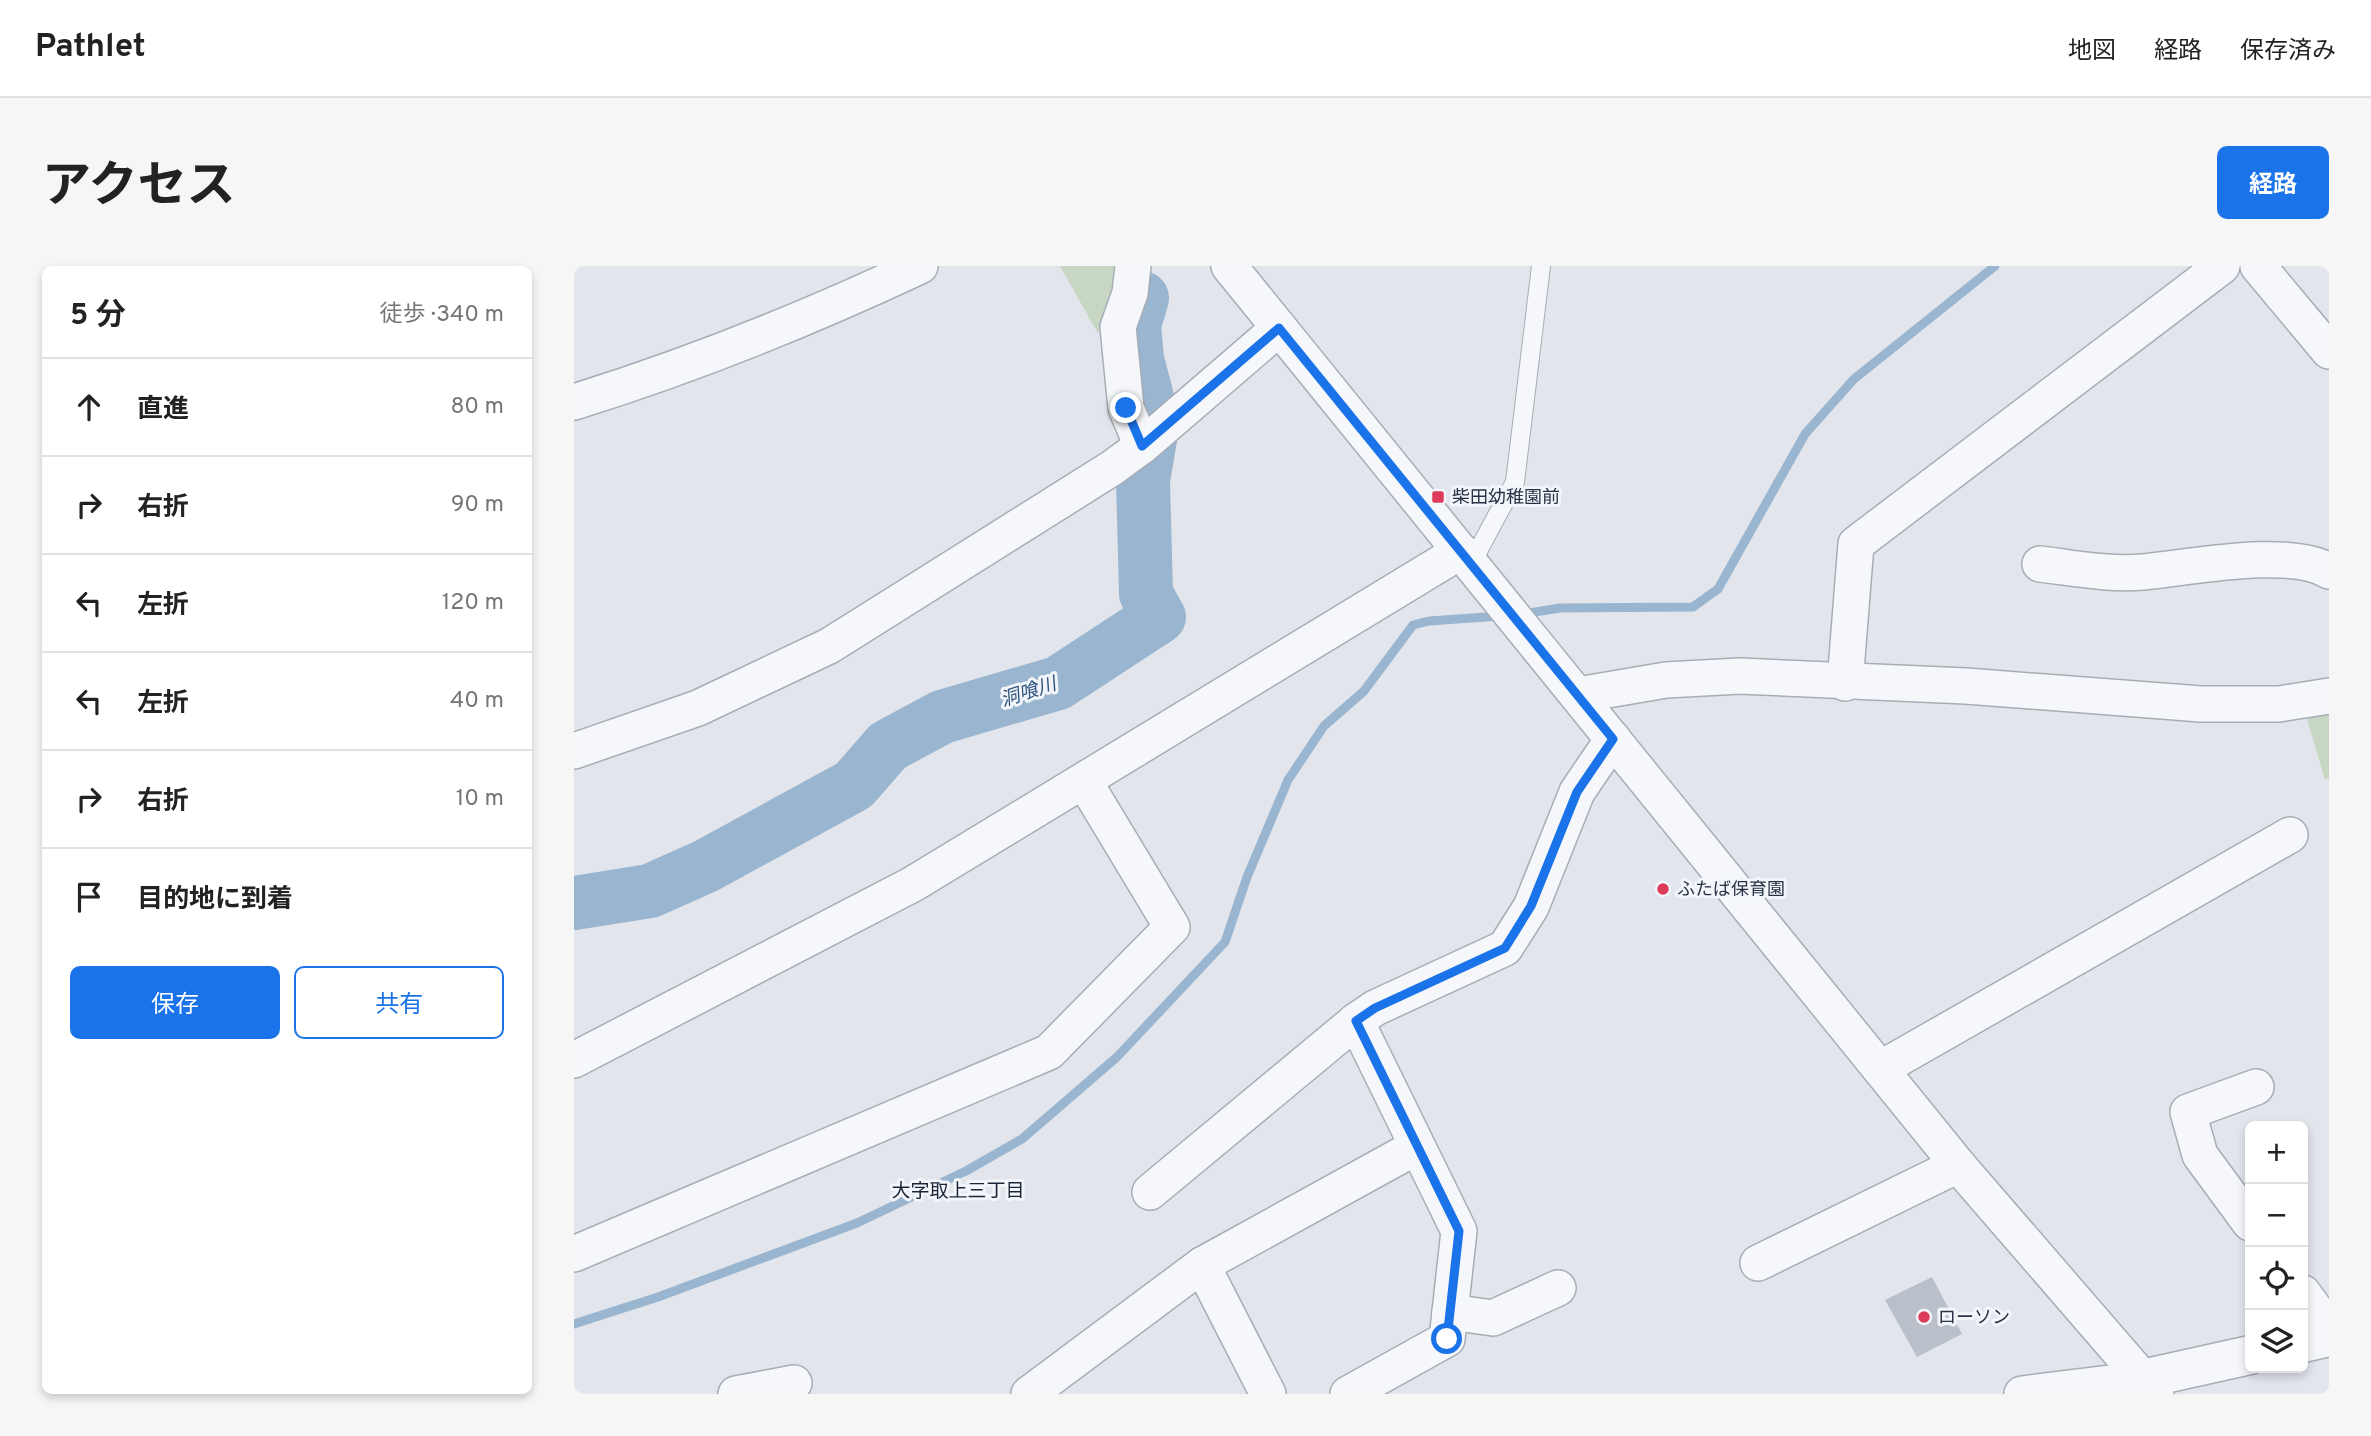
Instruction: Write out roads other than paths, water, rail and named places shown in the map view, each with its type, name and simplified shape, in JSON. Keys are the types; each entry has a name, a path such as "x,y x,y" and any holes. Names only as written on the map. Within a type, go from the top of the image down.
{"street":[{"path":"574,402 668,373 777,331 920,266"},
{"path":"1133,266 1130,293 1118,327 1126,408 1142,446"},
{"path":"1229,266 1958,1165 2149,1387"},
{"path":"1844,683 1856,544 2222,266"},
{"path":"2259,266 2329,351"},
{"path":"574,751 698,708 829,646 1142,446 1279,328"},
{"path":"574,1060 913,884 1466,557"},
{"path":"2040,564 2116,573 2222,561 2273,561 2318,564 2329,571"},
{"path":"1578,695 1666,680 1740,676 1844,683 1966,686 2201,704 2279,704 2329,696"},
{"path":"1150,1192 1356,1021 1375,1008 1505,948 1531,906 1577,792 1613,739"},
{"path":"574,1254 1049,1052 1172,927 1084,781"},
{"path":"1880,1069 2290,835"},
{"path":"1348,1394 1447,1339 1459,1231 1356,1021"},
{"path":"2245,1216 2200,1155 2188,1112 2256,1087"},
{"path":"1029,1394 1202,1265 1416,1147"},
{"path":"1758,1263 1958,1165"},
{"path":"1202,1265 1268,1394"},
{"path":"1450,1312 1493,1318 1558,1288"},
{"path":"2308,1300 2329,1329"},
{"path":"2308,1342 2329,1337"},
{"path":"2022,1394 2149,1387 2245,1358"},
{"path":"736,1394 794,1383"}],"lane":[{"path":"1466,557 1515,482 1541,266"}],"waterway":[{"path":"1522,614 1560,608 1693,607 1718,589 1805,434 1854,379 1995,266"},
{"name":"洞喰川","path":"574,903 650,891 706,866 854,785 888,746 942,717 1058,683 1159,617 1146,594 1143,481 1153,421 1137,359 1134,325 1142,298"},
{"path":"574,1324 658,1297 857,1223 966,1171 1022,1139 1117,1057 1225,942 1247,877 1288,780 1324,726 1364,691 1413,625 1429,621 1501,616"}],"place":[{"name":"柴田幼稚園前","path":"1438,497"},
{"name":"ふたば保育園","path":"1663,889"},
{"name":"ローソン","path":"1924,1317"}],"district":[{"name":"大字取上三丁目","path":"958,1190"}]}
